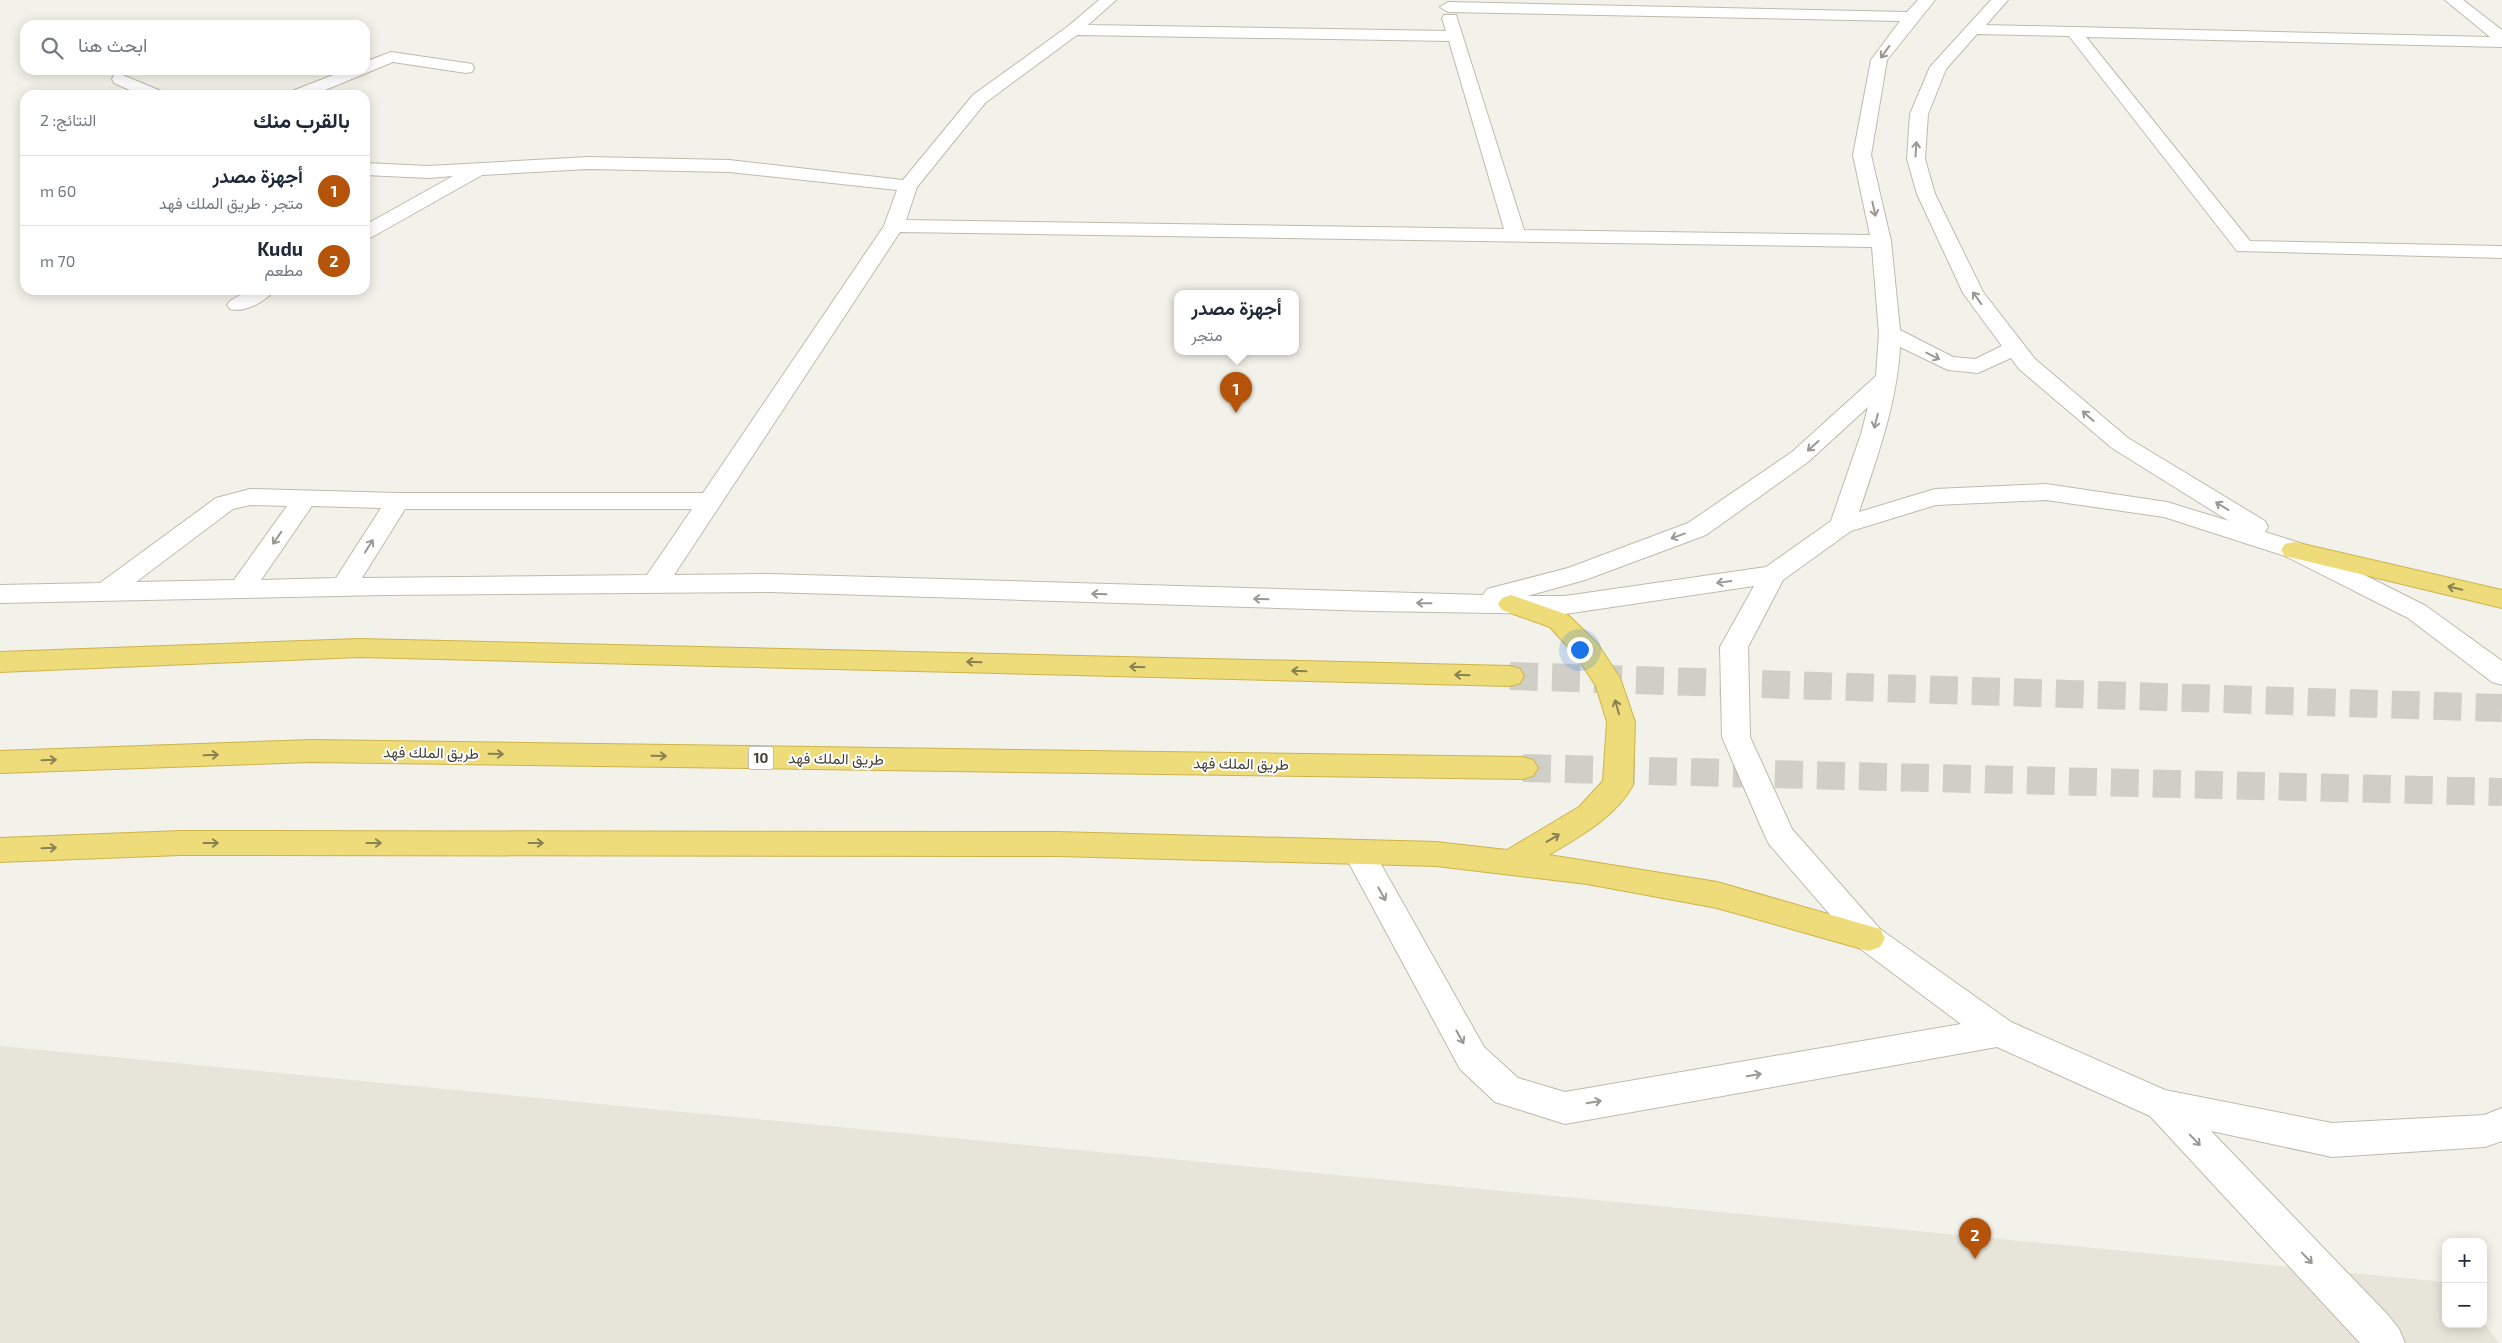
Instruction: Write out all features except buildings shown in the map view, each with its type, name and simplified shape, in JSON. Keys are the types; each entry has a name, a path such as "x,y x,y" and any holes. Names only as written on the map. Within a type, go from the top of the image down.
{"highway":[{"path":"2294,550 2502,599"},
{"path":"1511,604 1559,621 1587,650 1610,685 1621,722 1618,785 1590,815 1511,862"},
{"path":"0,662 359,648 1510,676"},
{"name":"طريق الملك فهد","path":"0,762 311,751 1523,768"},
{"path":"0,850 231,843 1057,844 1436,854 1587,872 1717,895 1869,938"}],"street":[{"path":"654,585 894,226 908,186 979,99 1073,30 1108,0"},
{"path":"1842,525 1873,434 1888,378 1890,333 1881,241 1862,155 1879,60 1911,17 1927,0"},
{"path":"2000,0 1938,67 1919,114 1916,159 1926,194 1973,294 2027,364 2120,443 2294,550 2418,612 2502,675"},
{"path":"2453,0 2502,38"},
{"path":"1516,236 1454,36 1448,4 1911,17"},
{"path":"1973,29 2502,42"},
{"path":"1073,30 1454,36"},
{"path":"2074,32 2244,247 2502,252"},
{"path":"370,66 391,58 466,68"},
{"path":"311,90 348,75"},
{"path":"120,79 144,90"},
{"path":"370,169 428,172 588,163 729,166 908,186"},
{"path":"370,230 480,169"},
{"path":"894,226 1881,241"},
{"path":"237,305 255,295"},
{"path":"1890,333 1948,363 1978,366 2014,348"},
{"path":"1461,604 1576,574 1697,529 1800,458 1888,378"},
{"path":"2294,550 2167,510 2046,492 1935,497 1842,525 1773,575 1734,647 1736,737 1780,836 1869,938 1999,1032 2162,1105 2332,1140 2485,1131 2502,1124"},
{"path":"106,591 225,503 250,497 398,501 710,502"},
{"path":"241,589 305,498"},
{"path":"344,588 398,501"},
{"path":"0,594 241,589 770,584 1461,604 1565,605 1773,575"},
{"path":"1358,852 1472,1058 1507,1091 1515,1094 1565,1108 1999,1032"},
{"path":"2162,1105 2385,1343"}],"shaded area":[{"path":"0,1046 2442,1282 2442,1328 2487,1327 2499,1343 0,1343"}],"tunnel":[{"path":"1510,676 2502,708"},
{"path":"1523,768 2502,792"}],"place":[{"name":"أجهزة مصدر","path":"1236,413"},
{"name":"Kudu","path":"1975,1259"}]}
